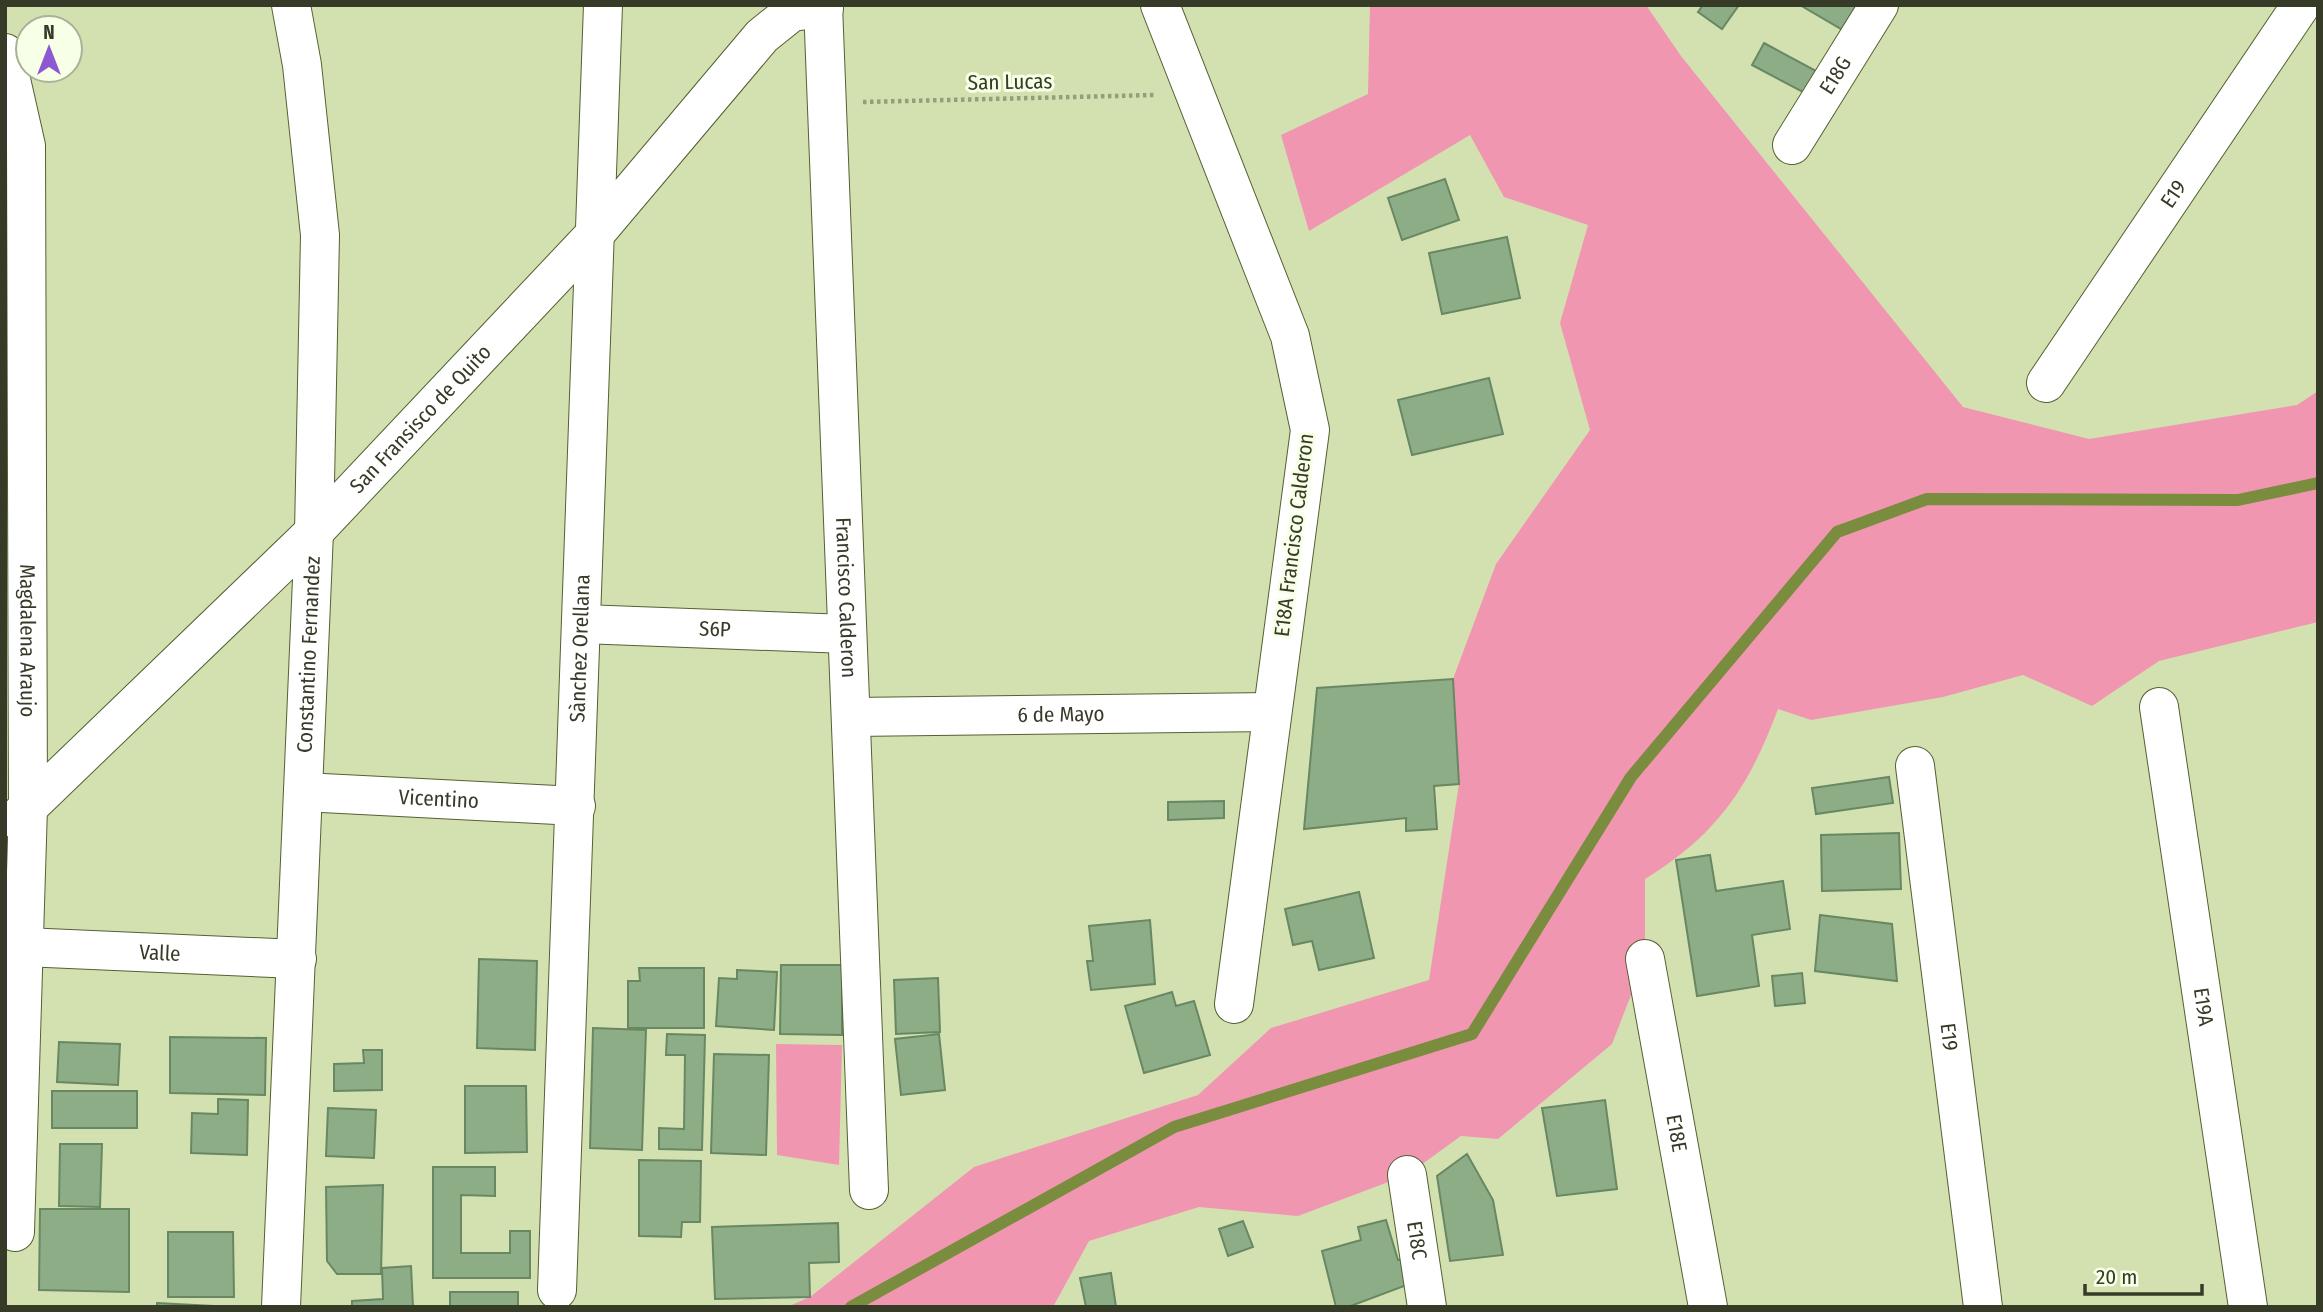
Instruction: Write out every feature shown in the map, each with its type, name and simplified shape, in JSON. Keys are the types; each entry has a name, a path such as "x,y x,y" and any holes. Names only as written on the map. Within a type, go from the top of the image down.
{"street":[{"name":"Constantino Fernandez","path":"281,1307 314,532 320,235 302,65 291,5"},
{"name":"Sànchez Orellana","path":"556,1290 576,806 603,5"},
{"name":"E18A Francisco Calderon","path":"1160,5 1290,336 1310,430 1234,1004"},
{"name":"E18G","path":"1792,145 1879,5"},
{"name":"E19","path":"2046,383 2301,5"},
{"name":"San Fransisco de Quito","path":"16,819 314,532 595,234 762,36 792,12 823,7"},
{"name":"Francisco Calderon","path":"823,7 869,1190"},
{"name":"Magdalena Araujo","path":"5,53 16,143 16,819 24,947 15,1232"},
{"name":"S6P","path":"582,624 848,634"},
{"name":"E19A","path":"2159,707 2248,1307"},
{"name":"6 de Mayo","path":"851,718 1271,712"},
{"name":"E19","path":"1915,766 1983,1307"},
{"name":"Vicentino","path":"303,792 576,806"},
{"name":"Valle","path":"24,947 297,959"},
{"name":"E18E","path":"1645,960 1708,1307"},
{"name":"E18C","path":"1407,1175 1427,1307"}],"path":[{"name":"San Lucas","path":"827,103 1194,94"}],"shaded area":[{"path":"1370,5 1646,5 1681,56 1963,407 2089,439 2297,405 2318,391 2318,622 2159,661 2092,706 2023,675 1943,697 1811,720 1778,709 1755,762 1728,807 1692,845 1645,879 1645,959 1612,1044 1498,1139 1461,1136 1407,1175 1298,1216 1199,1207 1089,1241 1053,1307 787,1307 810,1297 974,1167 1198,1095 1271,1028 1429,980 1459,784 1453,679 1496,564 1590,430 1560,323 1588,225 1504,197 1470,135 1309,231 1281,135 1368,94"},
{"path":"776,1044 842,1045 839,1165 777,1155"}],"building":[{"path":"1703,5 1739,5 1722,29 1698,12"},
{"path":"1800,5 1870,5 1853,36"},
{"path":"1764,43 1829,78 1818,100 1752,65"},
{"path":"1445,179 1459,220 1402,240 1388,198"},
{"path":"1507,237 1520,298 1442,314 1429,253"},
{"path":"1489,378 1503,434 1412,455 1398,400"},
{"path":"1453,679 1459,784 1434,786 1437,829 1406,831 1406,818 1304,829 1317,688"},
{"path":"1889,777 1893,803 1816,814 1812,788"},
{"path":"1224,801 1224,818 1168,820 1168,802"},
{"path":"1899,833 1901,889 1822,891 1821,835"},
{"path":"1710,855 1716,891 1783,881 1790,929 1752,935 1759,986 1697,996 1676,860"},
{"path":"1359,892 1374,958 1319,970 1312,941 1293,945 1285,909"},
{"path":"1820,915 1892,924 1897,981 1815,971"},
{"path":"1150,920 1155,984 1091,990 1087,961 1093,961 1089,926"},
{"path":"479,959 537,961 535,1050 477,1048"},
{"path":"781,965 842,965 842,1035 780,1034"},
{"path":"639,968 704,968 704,1028 628,1028 628,981 640,981"},
{"path":"737,970 777,972 774,1030 716,1026 719,978 737,979"},
{"path":"1802,973 1805,1003 1775,1006 1772,976"},
{"path":"938,978 940,1032 896,1034 894,980"},
{"path":"1172,992 1176,1006 1194,1001 1210,1055 1144,1073 1125,1006"},
{"path":"593,1028 646,1030 642,1150 590,1148"},
{"path":"667,1034 705,1035 702,1150 659,1149 659,1128 684,1129 685,1055 666,1055"},
{"path":"939,1034 945,1090 901,1095 895,1039"},
{"path":"170,1037 266,1038 265,1095 170,1093"},
{"path":"59,1042 120,1044 118,1085 57,1082"},
{"path":"363,1050 382,1050 382,1090 334,1091 334,1064 364,1063"},
{"path":"714,1054 769,1055 766,1155 711,1153"},
{"path":"465,1086 526,1086 527,1152 465,1153"},
{"path":"52,1091 137,1091 137,1128 52,1128"},
{"path":"218,1099 248,1100 247,1155 191,1153 192,1113 218,1114"},
{"path":"1605,1100 1617,1189 1557,1196 1542,1108"},
{"path":"328,1108 376,1110 374,1158 326,1156"},
{"path":"60,1144 102,1144 100,1207 59,1206"},
{"path":"1467,1154 1493,1200 1503,1255 1450,1261 1437,1176"},
{"path":"639,1160 701,1161 700,1222 682,1222 681,1237 639,1236"},
{"path":"433,1167 495,1167 495,1196 461,1195 461,1253 510,1253 510,1231 530,1231 530,1278 433,1278"},
{"path":"383,1185 381,1274 337,1274 327,1261 326,1187"},
{"path":"40,1209 129,1209 129,1292 39,1290"},
{"path":"1386,1220 1398,1260 1408,1258 1415,1282 1348,1307 1336,1307 1322,1251 1361,1240 1358,1227"},
{"path":"1243,1221 1253,1247 1228,1256 1219,1229"},
{"path":"838,1223 839,1262 809,1263 810,1297 715,1299 712,1227"},
{"path":"168,1232 233,1232 234,1297 168,1297"},
{"path":"411,1266 413,1307 352,1307 352,1301 383,1299 382,1268"},
{"path":"1111,1273 1116,1307 1086,1307 1080,1278"},
{"path":"450,1292 518,1292 518,1307 450,1307"},
{"path":"157,1303 213,1306 213,1307 157,1307"}],"waterway":[{"path":"851,1307 1174,1127 1472,1034 1631,777 1837,532 1927,499 2238,500 2318,483"}]}
